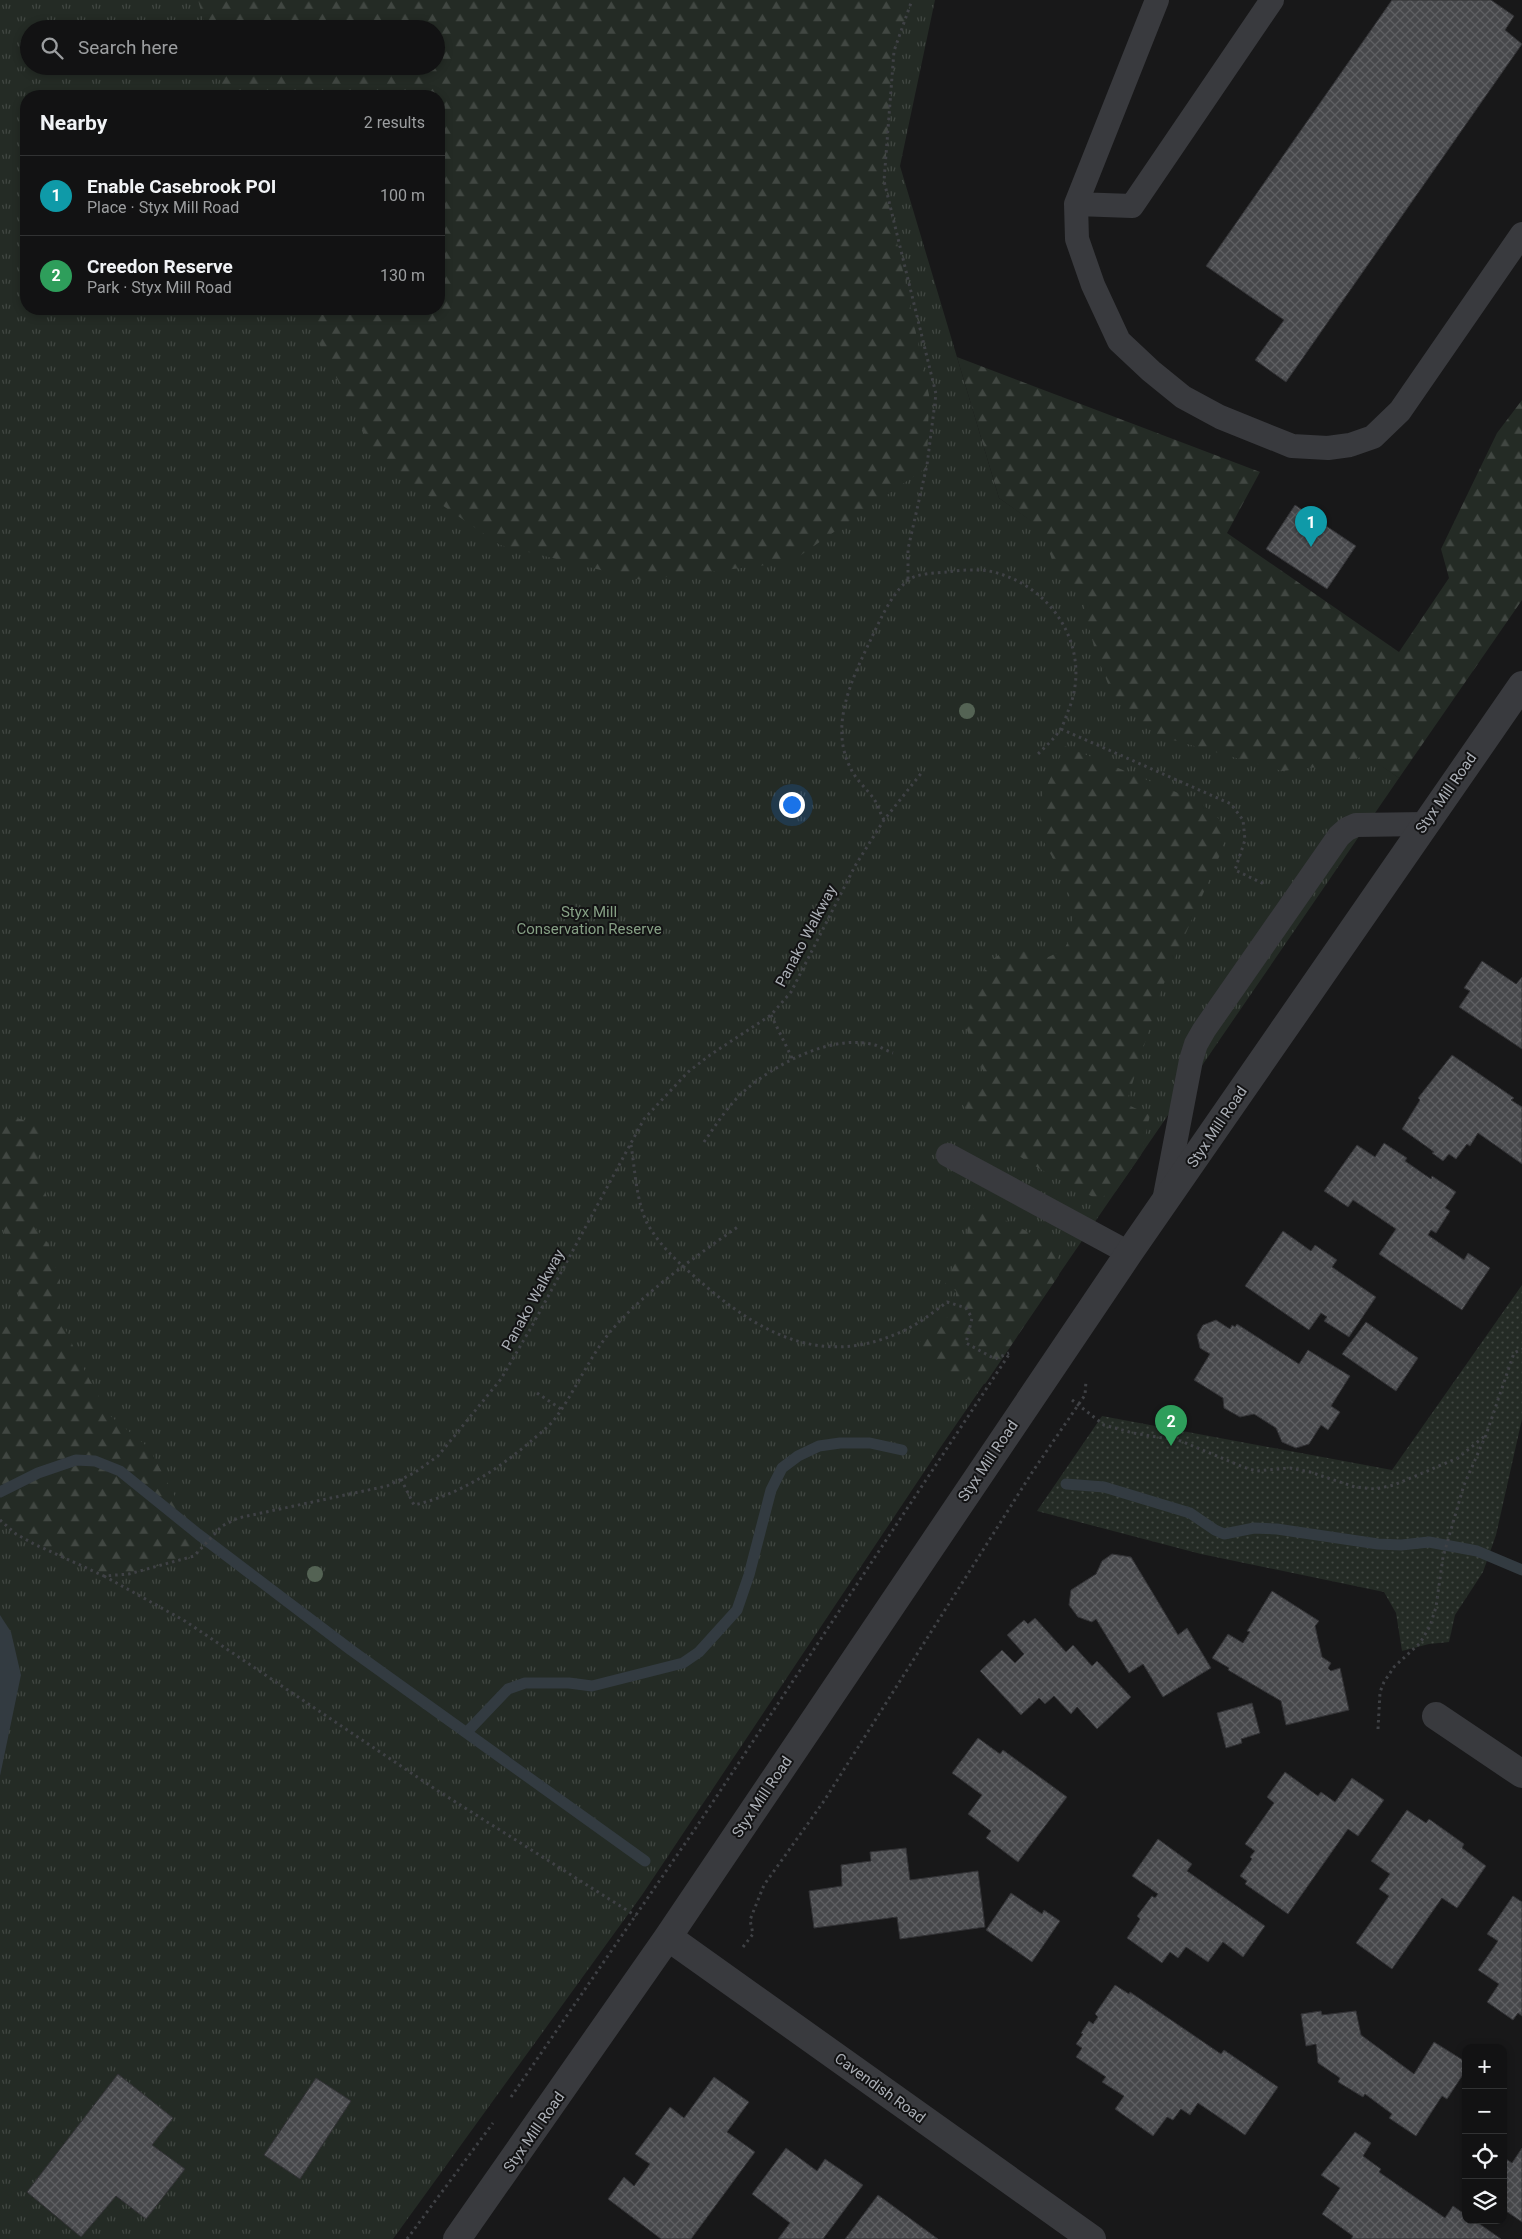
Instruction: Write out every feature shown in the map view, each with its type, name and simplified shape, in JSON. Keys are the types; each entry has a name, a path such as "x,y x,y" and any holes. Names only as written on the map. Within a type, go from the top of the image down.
{"street":[{"name":"Styx Mill Road","path":"457,2239 668,1937 1129,1253 1522,686"},
{"path":"1436,1716 1522,1774"},
{"name":"Cavendish Road","path":"668,1937 1092,2239"}],"lane":[{"path":"1157,0 1076,204 1077,239 1093,285 1120,341 1151,371 1184,398 1220,417 1292,446 1335,447 1350,445 1373,437 1400,411 1522,234"},
{"path":"1076,204 1132,206 1272,0"},
{"path":"1162,1208 1196,1044 1339,836 1347,829 1356,825 1425,824"},
{"path":"948,1155 1129,1253"}],"path":[{"path":"908,579 908,549 927,465 936,394 884,181 894,52 912,0"},
{"path":"884,820 875,801 851,769 844,750 841,727 845,704 856,670 896,593 908,579 960,570 988,571 1012,578 1026,586 1046,602 1060,617 1067,629 1077,666 1073,698 1061,728 1037,755"},
{"path":"1061,728 1231,804 1243,820 1245,840 1235,870 1296,898"},
{"name":"Panako Walkway","path":"0,1520 16,1534 34,1544 104,1576 129,1574 194,1556 203,1549 222,1526 238,1518 387,1486 414,1474 438,1456 501,1379 537,1318 644,1119 662,1097 688,1072 710,1055 771,1015 791,992 832,908 884,820 923,771"},
{"path":"771,1015 793,1060"},
{"path":"704,1142 731,1104 742,1093 767,1074 813,1050 834,1045 856,1043 875,1045 893,1053"},
{"path":"631,1144 642,1206 647,1222 672,1256 724,1302 758,1324 788,1339 810,1345 837,1346 875,1342 897,1334 924,1319 947,1302 966,1308 972,1318 966,1343 995,1359 1010,1353"},
{"path":"401,1479 414,1505 434,1500 461,1489 518,1453 546,1428 561,1409 591,1358 610,1332 630,1311 739,1226"},
{"path":"1378,1729 1380,1692 1384,1682 1394,1667 1420,1644 1430,1626 1436,1606 1444,1557 1464,1485 1486,1435 1514,1353 1522,1349"},
{"path":"1010,1353 1016,1357"},
{"path":"508,2102 635,1916 1010,1353"},
{"path":"745,1945 753,1934 750,1920 764,1885 824,1801 1028,1480 1085,1395 1086,1378"},
{"path":"537,1393 561,1409"},
{"path":"1070,1399 1104,1425 1133,1433 1181,1441 1256,1471 1290,1468 1355,1486 1375,1489 1394,1485 1458,1458 1486,1435"},
{"path":"974,1407 985,1402"},
{"path":"104,1576 185,1621 435,1789 668,1937"},
{"path":"407,2239 497,2118"}],"green space":[{"name":"Styx Mill Conservation Reserve","path":"0,0 935,0 900,166 999,498 1399,778 940,1448 642,1895 393,2239 0,2239"},
{"path":"198,0 912,0 894,52 884,181 929,395 927,467 791,562 641,580 500,545 378,461 305,315 445,315 445,90 223,90 219,75 445,75 445,20 204,20"},
{"path":"957,357 1260,472 1227,533 1399,652 1449,578 1441,549 1497,433 1522,400 1522,600 1399,778 1366,756 1327,766 1282,771 1159,736 1114,699 1095,651 1083,601 1053,563 1042,529 999,498"},
{"path":"1065,746 1200,802 1219,819 1223,848 1162,988 1126,1104 1150,1115 1141,1155 1116,1191 1097,1199 1040,1169 1004,1146 973,1117 959,1100 985,1075 974,1052 966,1026 974,987 992,960 1009,947 1046,958 1064,950 1073,931 1072,901 1059,870 1042,838 1039,803"},
{"path":"0,1114 44,1125 37,1151 48,1204 45,1216 31,1223 47,1242 60,1280 60,1317 81,1364 109,1415 149,1448 203,1549 194,1556 129,1574 104,1576 34,1544 16,1534 0,1520 0,1310 4,1325 10,1329 18,1321 19,1296 1,1219"},
{"path":"975,1205 1054,1245 1058,1257 1059,1275 985,1384 965,1379 949,1372 933,1364 917,1352 923,1333 947,1318 954,1307 956,1291 945,1284 967,1237 968,1221"},
{"path":"1522,1285 1522,1419 1496,1535 1483,1572 1455,1615 1449,1642 1429,1644 1402,1651 1396,1613 1384,1592 1201,1554 1037,1511 1102,1416 1392,1470"}],"shaded area":[{"path":"0,1615 11,1632 21,1675 0,1776"}],"building":[{"path":"1392,0 1491,0 1514,16 1505,30 1522,44 1286,382 1255,360 1284,320 1206,266"},
{"path":"1295,505 1356,546 1327,589 1266,549"},
{"path":"1482,961 1516,984 1522,977 1522,1049 1459,1007 1470,991 1464,988"},
{"path":"1452,1055 1514,1098 1511,1100 1522,1107 1522,1164 1478,1133 1470,1146 1467,1144 1456,1159 1449,1154 1443,1161 1432,1153 1434,1152 1402,1129 1420,1100 1418,1098"},
{"path":"1384,1143 1407,1158 1405,1161 1431,1179 1432,1176 1456,1192 1445,1208 1450,1211 1436,1233 1431,1230 1428,1235 1464,1260 1468,1253 1490,1268 1462,1310 1379,1254 1396,1229 1353,1200 1348,1207 1324,1191 1357,1145 1375,1157"},
{"path":"1283,1231 1311,1251 1315,1245 1337,1260 1332,1267 1376,1297 1349,1337 1324,1321 1327,1317 1321,1313 1309,1330 1245,1286"},
{"path":"1216,1320 1230,1329 1232,1325 1235,1327 1237,1324 1299,1364 1308,1350 1350,1376 1331,1406 1340,1412 1328,1430 1321,1425 1309,1444 1296,1448 1282,1442 1276,1428 1254,1414 1240,1417 1224,1408 1223,1398 1194,1380 1210,1354 1200,1348 1197,1335 1203,1325"},
{"path":"1366,1322 1418,1358 1396,1391 1342,1354"},
{"path":"1112,1554 1131,1557 1178,1635 1187,1628 1211,1668 1163,1697 1143,1664 1129,1673 1096,1619 1092,1622 1078,1617 1069,1605 1071,1590 1096,1574 1102,1561"},
{"path":"1272,1591 1319,1621 1315,1626 1322,1657 1331,1663 1328,1668 1331,1671 1340,1668 1349,1710 1286,1725 1281,1701 1228,1670 1229,1668 1212,1658 1228,1634 1243,1643 1250,1632 1247,1631"},
{"path":"1035,1618 1066,1652 1073,1645 1092,1666 1097,1661 1131,1697 1097,1729 1077,1707 1071,1714 1054,1696 1045,1704 1039,1698 1021,1715 980,1671 1002,1650 1015,1663 1024,1654 1007,1635 1024,1620 1028,1624"},
{"path":"1252,1703 1260,1733 1241,1739 1242,1743 1226,1748 1217,1713"},
{"path":"978,1738 1000,1754 1003,1750 1067,1797 1018,1862 986,1838 991,1831 968,1814 982,1795 952,1773"},
{"path":"1285,1772 1318,1796 1321,1792 1335,1802 1352,1778 1384,1800 1358,1836 1348,1829 1288,1914 1245,1884 1247,1881 1240,1876 1252,1859 1250,1857 1255,1851 1245,1844 1274,1803 1267,1797"},
{"path":"1407,1810 1426,1823 1429,1819 1464,1844 1462,1848 1486,1866 1457,1908 1442,1898 1392,1969 1356,1943 1389,1896 1379,1889 1390,1874 1371,1861"},
{"path":"1158,1839 1192,1864 1187,1871 1265,1926 1243,1957 1223,1942 1208,1962 1186,1947 1178,1958 1170,1952 1162,1963 1127,1938 1140,1919 1137,1916 1152,1896 1155,1898 1158,1894 1132,1876"},
{"path":"906,1848 910,1880 978,1871 985,1927 900,1939 897,1917 814,1928 809,1891 842,1886 841,1865 871,1861 870,1852"},
{"path":"1011,1893 1042,1914 1044,1910 1060,1921 1032,1962 986,1930"},
{"path":"1513,1896 1522,1902 1522,2016 1518,2013 1513,2020 1487,2002 1499,1984 1478,1970 1498,1941 1487,1934"},
{"path":"1115,1985 1129,1994 1130,1992 1221,2054 1224,2050 1278,2087 1245,2135 1198,2103 1190,2115 1181,2109 1173,2120 1167,2117 1153,2136 1115,2109 1124,2096 1102,2082 1106,2077 1076,2057 1082,2048 1076,2044 1089,2021 1093,2024 1098,2017 1095,2014"},
{"path":"1321,2011 1322,2015 1356,2011 1361,2035 1414,2074 1434,2042 1462,2060 1462,2076 1447,2099 1442,2096 1416,2136 1389,2118 1392,2114 1365,2094 1363,2097 1338,2082 1340,2078 1318,2063 1316,2044 1306,2046 1301,2014"},
{"path":"118,2074 173,2118 152,2145 185,2169 146,2219 116,2196 81,2237 27,2192"},
{"path":"714,2077 749,2102 727,2132 755,2152 691,2239 661,2239 608,2199 624,2177 634,2186 650,2164 635,2154 670,2107 684,2118"},
{"path":"316,2078 351,2101 300,2179 264,2155"},
{"path":"1355,2132 1371,2143 1363,2156 1381,2169 1379,2172 1445,2218 1453,2206 1462,2212 1462,2224 1480,2224 1501,2239 1351,2239 1353,2236 1322,2214 1340,2188 1321,2175"},
{"path":"786,2148 817,2171 825,2159 863,2185 823,2239 778,2239 790,2223 752,2194"},
{"path":"1522,2148 1522,2222 1507,2212 1507,2160 1512,2163"},
{"path":"878,2195 938,2239 845,2239"}],"waterway":[{"path":"467,1732 508,1689 525,1683 569,1683 592,1686 683,1663 699,1652 737,1610 749,1575 771,1490 782,1468 798,1456 819,1446 840,1443 870,1443 902,1450"},
{"path":"0,1492 38,1473 76,1460 95,1461 120,1471 198,1534 351,1650 645,1861"},
{"path":"1066,1484 1104,1487 1190,1513 1224,1534 1254,1528 1277,1529 1378,1544 1401,1545 1429,1542 1477,1551 1522,1570"}],"place":[{"name":"Enable Casebrook POI","path":"1311,547"},
{"name":"Creedon Reserve","path":"1171,1446"}]}
